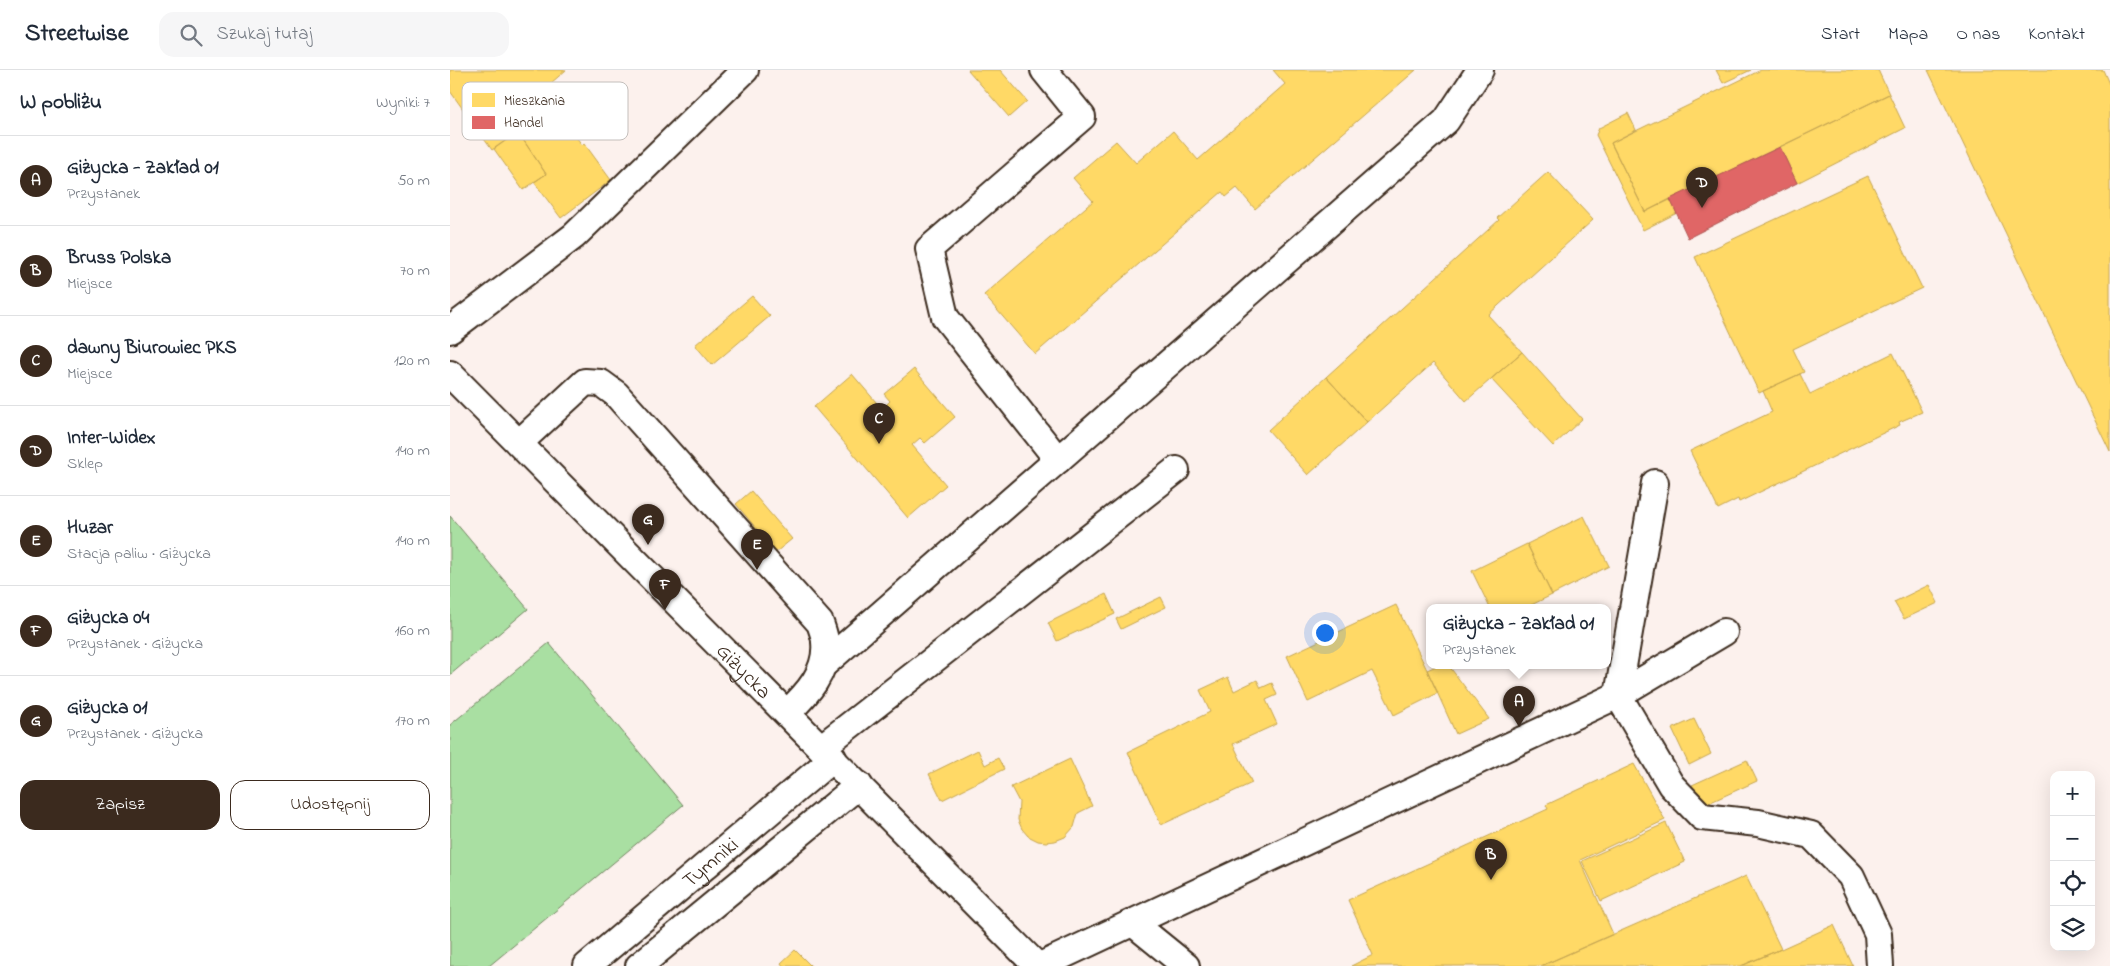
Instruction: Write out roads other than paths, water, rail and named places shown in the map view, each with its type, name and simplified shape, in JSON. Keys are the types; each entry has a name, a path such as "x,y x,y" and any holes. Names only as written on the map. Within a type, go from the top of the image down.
{"street":[{"path":"450,330 574,236 745,70"},
{"path":"1044,70 1082,117 929,250 944,317 1058,460"},
{"path":"823,665 1446,121 1480,70"},
{"name":"Giżycka","path":"451,377 519,443 1038,966"},
{"path":"519,443 585,382 601,382 616,394 820,623 826,642 823,665 810,691 788,713"},
{"name":"Tymniki","path":"587,966 827,753 1176,470"},
{"path":"1655,482 1618,695 1671,786 1702,817 1758,823 1811,835 1851,876 1878,934 1880,966"},
{"path":"1038,966 1618,695 1724,632"},
{"name":"Tymniki","path":"639,966 859,785"},
{"path":"1133,923 1186,966"}],"place":[{"name":"Inter-Widex","path":"1702,208"},
{"name":"dawny Biurowiec PKS","path":"879,444"},
{"name":"Giżycka 01","path":"648,545"},
{"name":"Huzar","path":"757,570"},
{"name":"Giżycka 04","path":"665,610"},
{"name":"Giżycka - Zakład 01","path":"1519,727"},
{"name":"Bruss Polska","path":"1491,880"}]}
